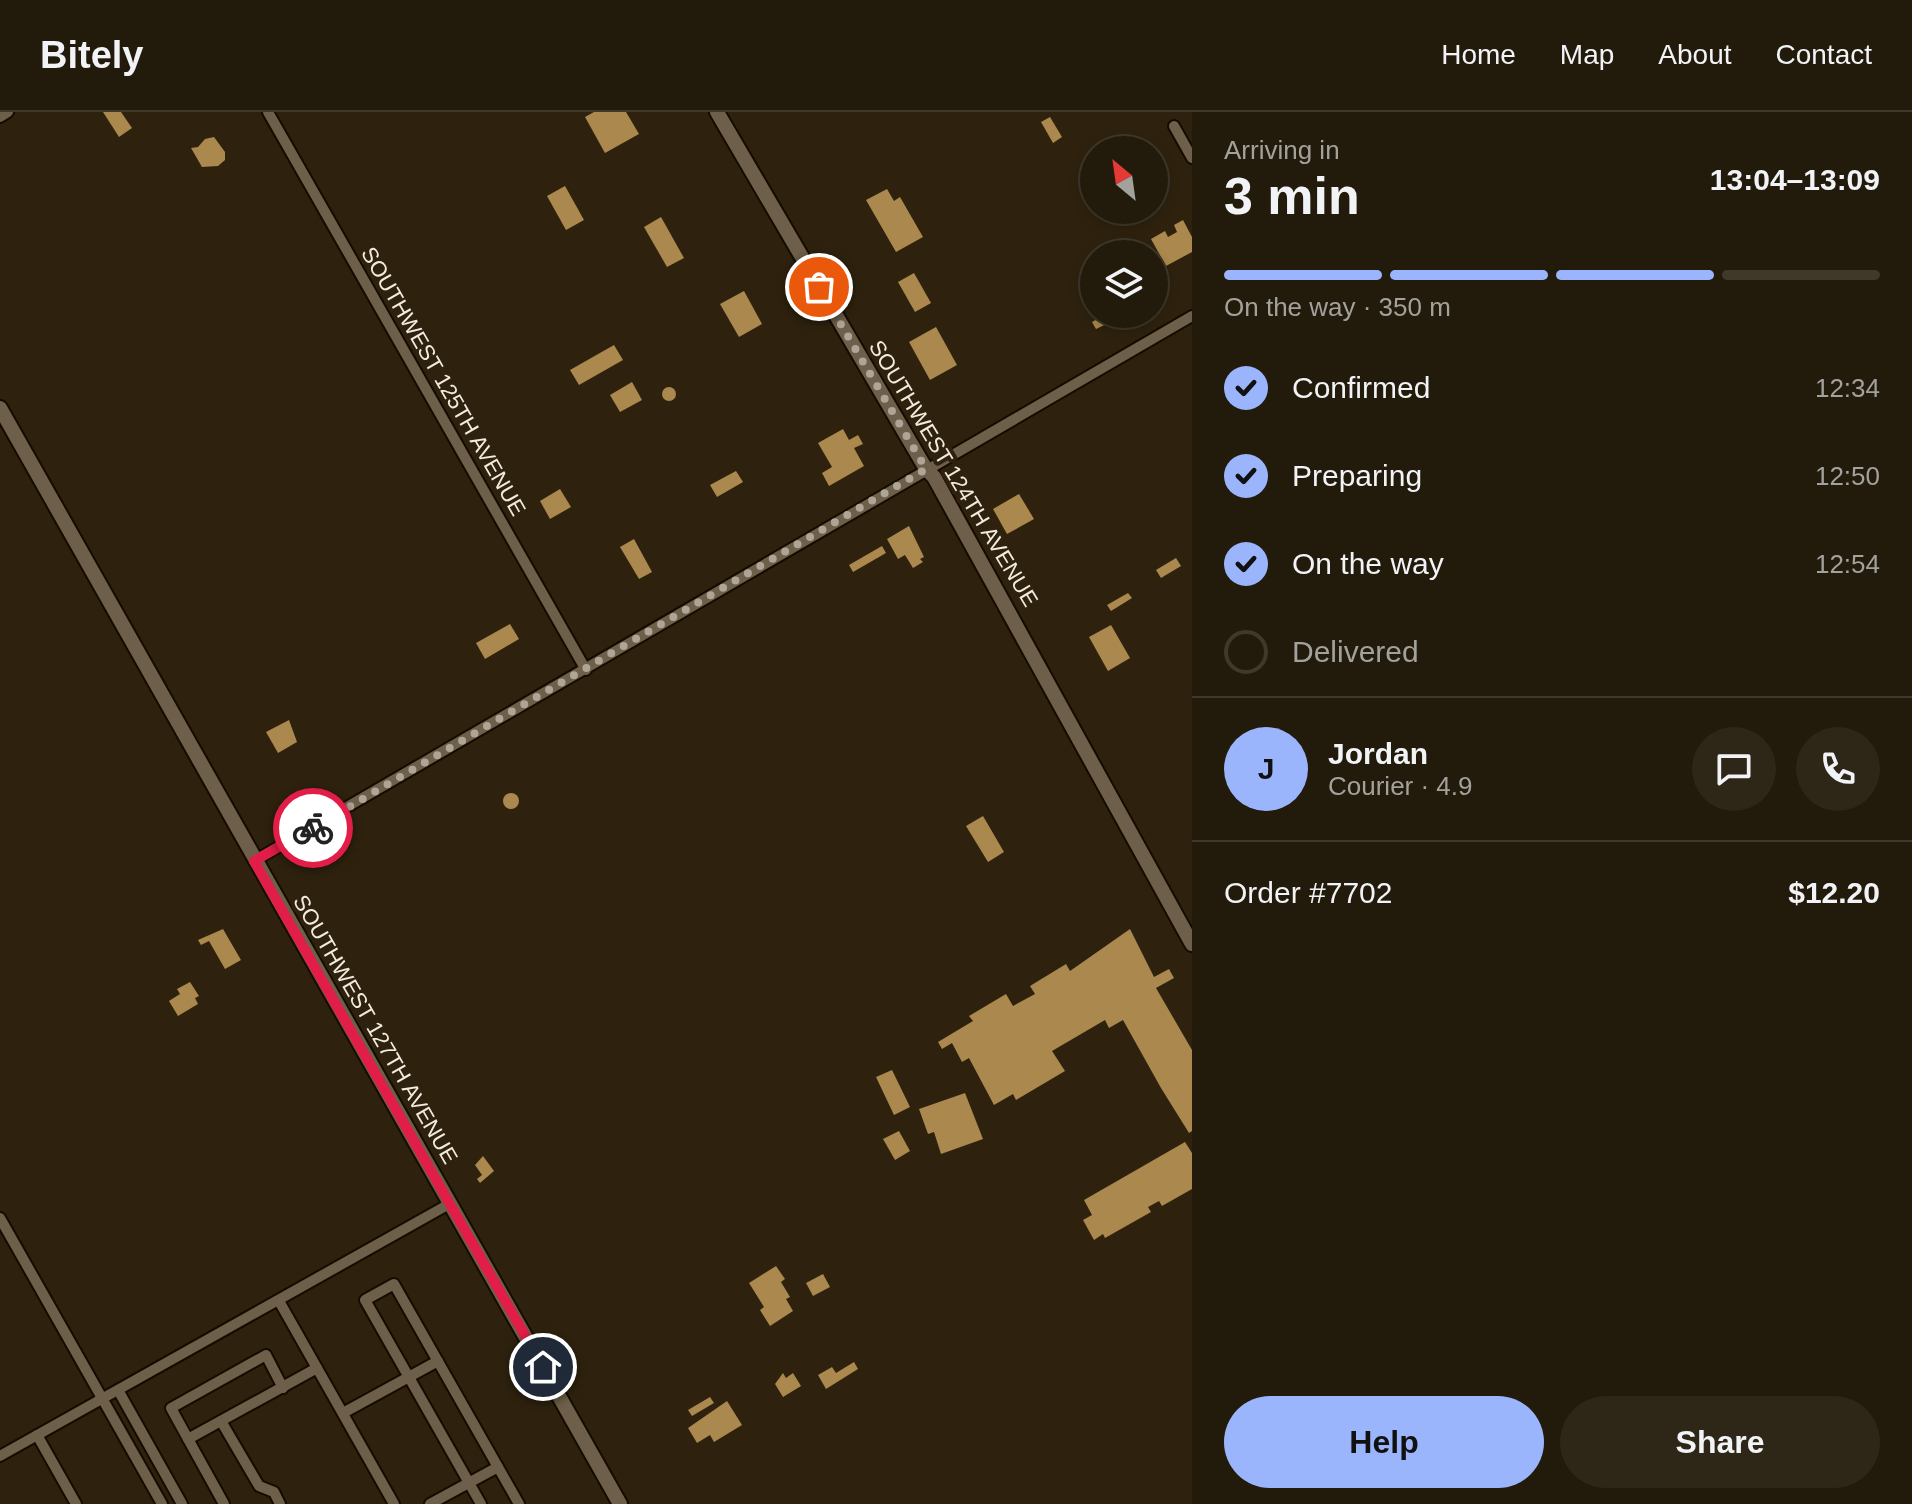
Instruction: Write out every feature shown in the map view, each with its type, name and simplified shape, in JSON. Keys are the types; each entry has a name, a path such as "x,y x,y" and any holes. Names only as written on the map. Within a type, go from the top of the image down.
{"street":[{"path":"0,117 8,112"},
{"name":"SOUTHWEST 125TH AVENUE","path":"268,112 586,670"},
{"name":"SOUTHWEST 124TH AVENUE","path":"717,112 1015,618 1192,944"},
{"path":"1174,126 1192,158"},
{"path":"254,861 1192,316"},
{"name":"SOUTHWEST 127TH AVENUE","path":"0,408 620,1504"},
{"path":"0,1456 451,1203"},
{"path":"0,1218 162,1504"},
{"path":"481,1504 365,1300 394,1284 519,1504"},
{"path":"279,1301 394,1504"},
{"path":"224,1504 171,1408 266,1355 283,1388"},
{"path":"343,1413 438,1361"},
{"path":"188,1439 317,1368"},
{"path":"118,1390 182,1504"},
{"path":"221,1421 259,1486 274,1492 280,1504"},
{"path":"37,1435 76,1504"},
{"path":"430,1504 498,1467"}],"building":[{"path":"103,112 121,112 132,128 119,137"},
{"path":"594,112 626,112 639,134 605,153 585,117"},
{"path":"1050,117 1062,137 1053,143 1041,122"},
{"path":"214,137 225,152 225,160 218,166 202,167 191,148"},
{"path":"565,186 584,220 566,230 547,196"},
{"path":"887,189 894,201 900,197 923,237 896,252 866,200"},
{"path":"661,217 684,258 667,267 644,227"},
{"path":"1183,220 1192,237 1192,252 1168,265 1168,240 1151,239 1165,231 1168,237 1177,232 1174,225"},
{"path":"914,273 931,303 915,312 898,282"},
{"path":"744,291 762,324 739,337 720,304"},
{"path":"936,327 957,365 930,380 909,342"},
{"path":"614,345 623,360 579,385 570,370"},
{"path":"632,382 642,400 620,412 610,395"},
{"path":"669,387 676,394 669,401 662,394"},
{"path":"843,429 849,440 858,435 863,444 854,448 864,466 829,486 822,473 832,467 818,443"},
{"path":"736,471 743,482 717,497 710,485"},
{"path":"560,489 571,507 550,519 540,501"},
{"path":"1019,494 1034,519 1007,534 993,509"},
{"path":"909,526 924,557 920,559 923,562 913,568 905,555 898,559 887,539"},
{"path":"634,539 652,572 639,579 620,547"},
{"path":"882,546 886,553 853,572 849,565"},
{"path":"1176,558 1181,566 1161,578 1156,570"},
{"path":"1128,593 1132,598 1111,611 1107,605"},
{"path":"510,624 519,639 485,659 476,643"},
{"path":"1111,625 1130,658 1108,671 1089,637"},
{"path":"289,720 297,742 278,753 266,732"},
{"path":"511,793 517,795 517,807 511,809 505,807 503,801 505,795"},
{"path":"983,816 1004,852 988,862 966,826"},
{"path":"223,929 241,960 225,969 209,941 201,945 198,940"},
{"path":"1130,929 1154,977 1169,969 1174,978 1156,988 1192,1050 1192,1131 1189,1133 1123,1020 1109,1028 1105,1020 1052,1051 1065,1071 1016,1100 1013,1094 994,1105 969,1058 962,1062 952,1043 942,1049 938,1042 973,1021 969,1016 1006,994 1013,1006 1035,994 1030,986 1066,964 1070,971"},
{"path":"190,982 199,996 195,998 198,1004 178,1016 169,1001 180,994 177,989"},
{"path":"892,1070 910,1107 894,1115 876,1077"},
{"path":"965,1093 983,1139 941,1154 934,1132 928,1134 919,1109"},
{"path":"899,1131 910,1151 895,1160 883,1139"},
{"path":"1185,1142 1192,1153 1192,1189 1162,1206 1159,1201 1148,1207 1151,1212 1105,1238 1103,1234 1094,1240 1083,1220 1092,1215 1084,1200"},
{"path":"483,1156 494,1171 480,1183 477,1179 482,1175 475,1165"},
{"path":"776,1266 785,1279 781,1282 790,1297 786,1299 793,1311 770,1326 760,1310 764,1307 749,1283"},
{"path":"823,1274 830,1287 813,1296 806,1283"},
{"path":"854,1362 858,1369 826,1389 818,1375 832,1367 836,1373"},
{"path":"783,1373 786,1378 793,1373 801,1386 783,1397 775,1384"},
{"path":"710,1397 714,1403 692,1416 688,1410"},
{"path":"727,1401 742,1425 714,1442 710,1435 697,1443 688,1428"}],"way so far":[{"path":"313,828 926,469 819,287"}],"route":[{"path":"313,828 254,861 543,1367"}]}
